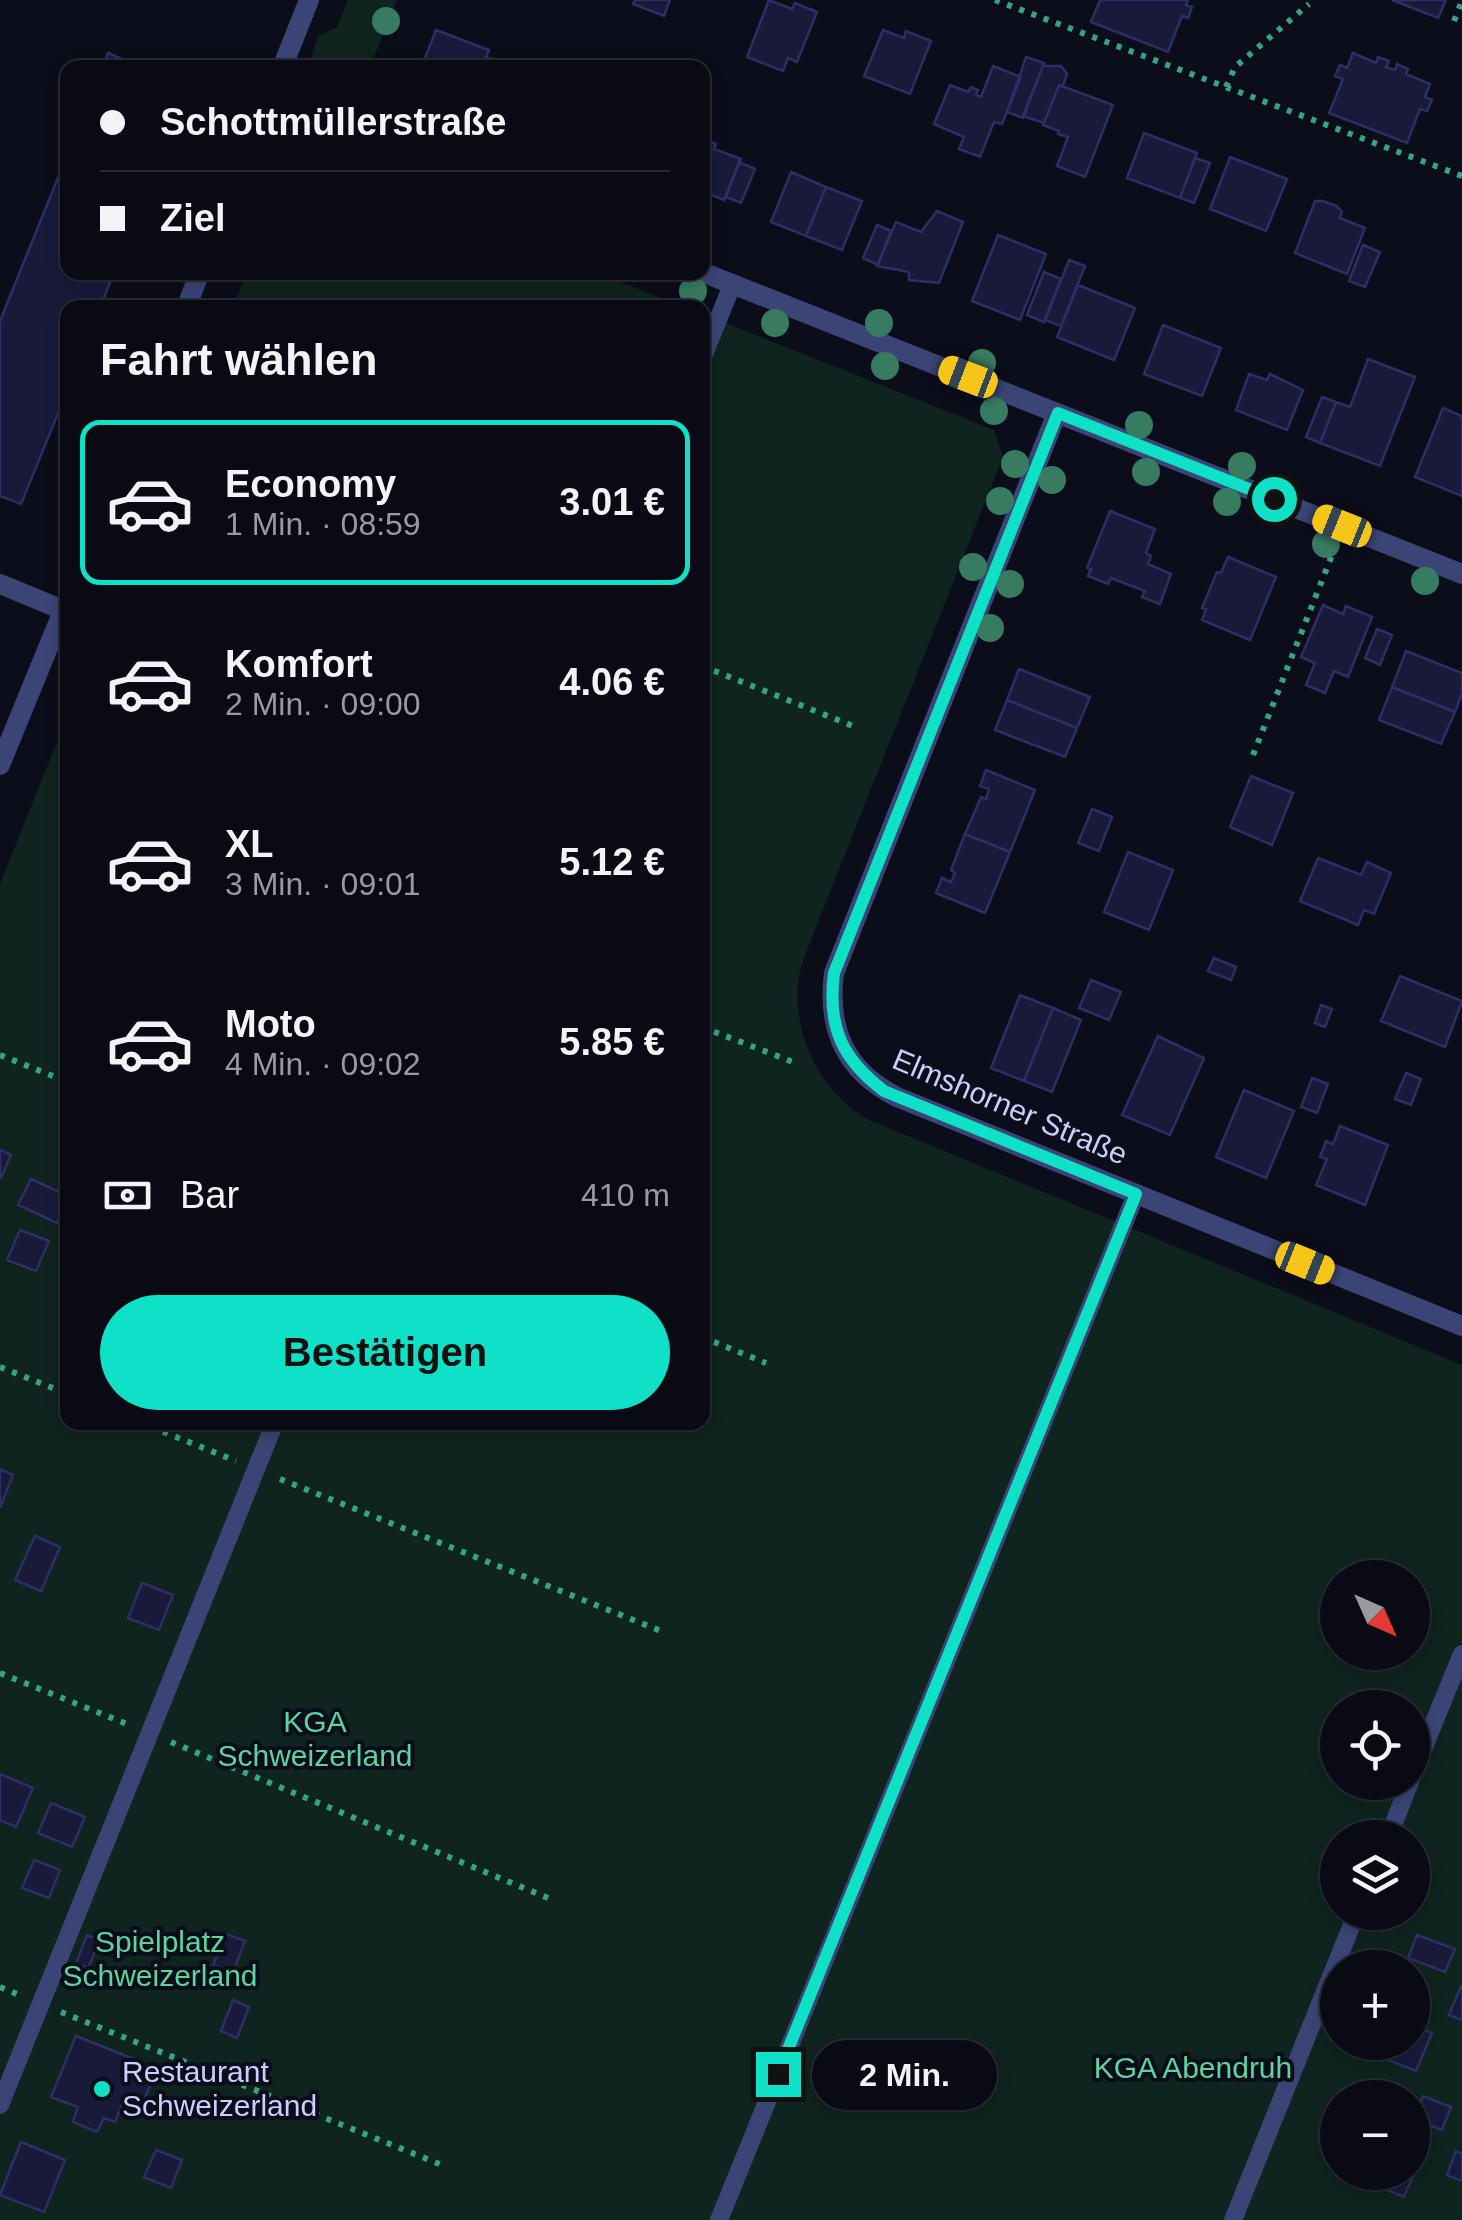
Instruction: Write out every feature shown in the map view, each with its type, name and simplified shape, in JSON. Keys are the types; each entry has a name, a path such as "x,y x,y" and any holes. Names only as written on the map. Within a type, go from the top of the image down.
{"street":[{"path":"285,60 308,0"},
{"path":"710,275 1462,574"},
{"name":"Elmshorner Straße","path":"1058,413 840,955 834,973 832,1010 844,1050 856,1067 884,1091 1462,1326"},
{"path":"0,584 60,602"},
{"path":"0,765 60,616"}],"lane":[{"path":"710,339 732,284"},
{"path":"719,2220 1136,1194"},
{"path":"0,2105 272,1430"},
{"path":"1430,1732 1462,1654"},
{"path":"1232,2220 1350,1930"}],"path":[{"path":"995,0 1462,176"},
{"path":"1454,21 1462,2"},
{"path":"1226,88 1235,67 1309,4"},
{"path":"1253,755 1332,555"},
{"path":"710,669 858,728"},
{"path":"710,1029 798,1064"},
{"path":"0,1055 60,1079"},
{"path":"710,1340 766,1362"},
{"path":"0,1367 60,1391"},
{"path":"159,1430 661,1631"},
{"path":"0,1674 548,1898"},
{"path":"0,1988 447,2166"}],"green space":[{"path":"348,0 397,0 373,60 310,60 318,36 337,27"},
{"path":"244,280 615,280 667,300 236,300"},
{"path":"710,317 994,430 1003,457 801,967 798,1006 806,1045 837,1095 867,1119 1462,1365 1462,2220 0,2220 0,884 60,734 60,1430 710,1430"}],"building":[{"path":"635,0 670,0 664,16 633,4"},
{"path":"769,0 792,9 795,3 817,12 797,62 788,58 783,71 747,57"},
{"path":"1100,0 1188,0 1186,5 1192,7 1188,18 1182,16 1168,52 1091,22"},
{"path":"1392,0 1446,0 1438,18"},
{"path":"436,30 489,50 485,60 424,60"},
{"path":"883,30 904,38 906,31 931,41 910,94 864,76"},
{"path":"108,53 124,60 105,60"},
{"path":"1353,53 1376,63 1378,57 1389,61 1386,67 1395,70 1397,64 1408,69 1406,74 1430,84 1425,97 1432,100 1427,111 1420,109 1407,143 1329,113 1343,79 1335,76 1340,65 1347,68"},
{"path":"1026,57 1044,63 1023,118 1007,112"},
{"path":"993,66 1021,77 1002,124 994,122 980,157 959,149 964,137 934,124 950,85 968,92 971,87 981,97"},
{"path":"1043,66 1061,66 1067,74 1044,123 1023,116"},
{"path":"1059,85 1113,105 1085,177 1057,166 1068,137 1043,125"},
{"path":"1144,133 1197,153 1180,198 1127,178"},
{"path":"710,142 716,144 714,149 741,159 724,200 710,194"},
{"path":"1230,157 1287,179 1266,231 1210,209"},
{"path":"1195,158 1210,163 1194,203 1180,198"},
{"path":"739,162 755,169 741,203 726,197"},
{"path":"791,172 826,187 806,236 771,222"},
{"path":"60,173 60,280 111,280 103,300 60,300 60,409 21,504 0,496 0,321"},
{"path":"826,187 862,201 842,250 806,236"},
{"path":"1315,201 1337,206 1342,212 1340,218 1365,228 1347,274 1295,253"},
{"path":"937,211 963,222 939,283 909,280 909,272 877,266 896,222 921,232"},
{"path":"877,225 891,231 878,265 863,258"},
{"path":"998,235 1046,254 1020,320 972,301"},
{"path":"1363,245 1380,252 1365,287 1349,281"},
{"path":"1069,260 1085,266 1061,326 1045,320"},
{"path":"1044,272 1061,279 1044,322 1027,315"},
{"path":"1078,285 1135,308 1114,360 1057,337"},
{"path":"1163,325 1221,348 1202,396 1144,374"},
{"path":"1368,359 1415,377 1380,466 1320,443 1336,402 1350,407"},
{"path":"1249,374 1267,380 1270,374 1303,390 1287,430 1236,410"},
{"path":"1322,397 1336,402 1320,443 1306,437"},
{"path":"1443,408 1462,416 1462,496 1415,477"},
{"path":"1110,511 1155,529 1146,553 1151,556 1148,564 1171,574 1160,604 1142,597 1145,591 1111,578 1108,584 1088,576 1091,569 1087,568"},
{"path":"1228,557 1276,577 1250,640 1202,620 1206,609 1202,608"},
{"path":"1323,605 1343,614 1346,606 1372,617 1348,677 1334,671 1325,693 1306,685 1315,663 1301,657"},
{"path":"1377,629 1392,635 1380,665 1365,658"},
{"path":"1406,651 1462,673 1462,693 1455,712 1392,687"},
{"path":"1019,669 1090,697 1077,728 1007,700"},
{"path":"1392,687 1455,712 1441,744 1379,720"},
{"path":"1007,700 1077,728 1065,757 995,730"},
{"path":"986,770 1035,790 1010,852 965,834 981,797 986,799 989,789 980,786"},
{"path":"1251,776 1293,793 1272,845 1230,827"},
{"path":"1092,809 1112,817 1099,851 1078,843"},
{"path":"965,834 1010,852 985,913 936,893 942,878 951,882 955,873 951,870"},
{"path":"1128,852 1173,870 1149,930 1104,912"},
{"path":"1318,858 1361,875 1367,862 1391,873 1374,914 1364,910 1358,925 1300,901"},
{"path":"1214,958 1236,967 1231,980 1208,971"},
{"path":"1400,976 1462,1001 1445,1047 1381,1021"},
{"path":"1091,980 1121,992 1109,1020 1079,1008"},
{"path":"1020,995 1053,1008 1024,1081 991,1068"},
{"path":"1321,1005 1332,1009 1325,1027 1315,1023"},
{"path":"1053,1008 1081,1020 1052,1092 1024,1081"},
{"path":"1158,1036 1204,1058 1170,1135 1122,1115"},
{"path":"1406,1073 1421,1079 1411,1105 1395,1099"},
{"path":"1312,1078 1328,1084 1317,1113 1301,1107"},
{"path":"1244,1090 1294,1111 1266,1178 1216,1157"},
{"path":"1340,1126 1388,1145 1365,1205 1316,1185 1327,1159 1320,1157 1326,1141 1333,1144"},
{"path":"0,1150 11,1155 1,1178 0,1178"},
{"path":"31,1179 60,1192 57,1223 18,1205"},
{"path":"20,1230 49,1241 36,1271 7,1260"},
{"path":"0,1469 13,1475 0,1508"},
{"path":"35,1536 60,1547 41,1591 15,1580"},
{"path":"142,1583 173,1595 159,1630 128,1618"},
{"path":"0,1774 33,1788 16,1827 0,1820"},
{"path":"51,1803 85,1817 72,1847 38,1833"},
{"path":"34,1860 60,1870 49,1898 22,1888"},
{"path":"226,1934 245,1941 233,1972 213,1965"},
{"path":"87,1935 100,1940 88,1968 76,1963"},
{"path":"1417,1935 1455,1949 1445,1972 1430,1966 1430,1950 1411,1950"},
{"path":"1462,1986 1462,2020 1449,2015"},
{"path":"233,2000 249,2007 237,2038 221,2031"},
{"name":"Restaurant Schweizerland","path":"76,2036 139,2061 137,2075 152,2081 140,2109 123,2102 115,2122 104,2118 97,2132 73,2122 78,2107 51,2097"},
{"path":"1388,2060 1421,2060 1416,2071"},
{"path":"1430,2099 1451,2107 1442,2130 1430,2125"},
{"path":"21,2142 65,2160 44,2212 0,2195"},
{"path":"156,2150 182,2160 171,2188 144,2177"},
{"path":"1456,2151 1462,2154 1462,2181 1447,2175"},
{"path":"1387,2190 1407,2190 1404,2197"}],"place":[{"name":"Restaurant Schweizerland","path":"102,2089"}],"route":[{"path":"778,2074 1136,1194 884,1091 856,1067 844,1050 832,1010 834,973 1058,413 1274,499"}],"park label":[{"name":"KGA Schweizerland","path":"315,1739"},
{"name":"Spielplatz Schweizerland","path":"160,1959"},
{"name":"KGA Abendruh","path":"1193,2068"}]}
